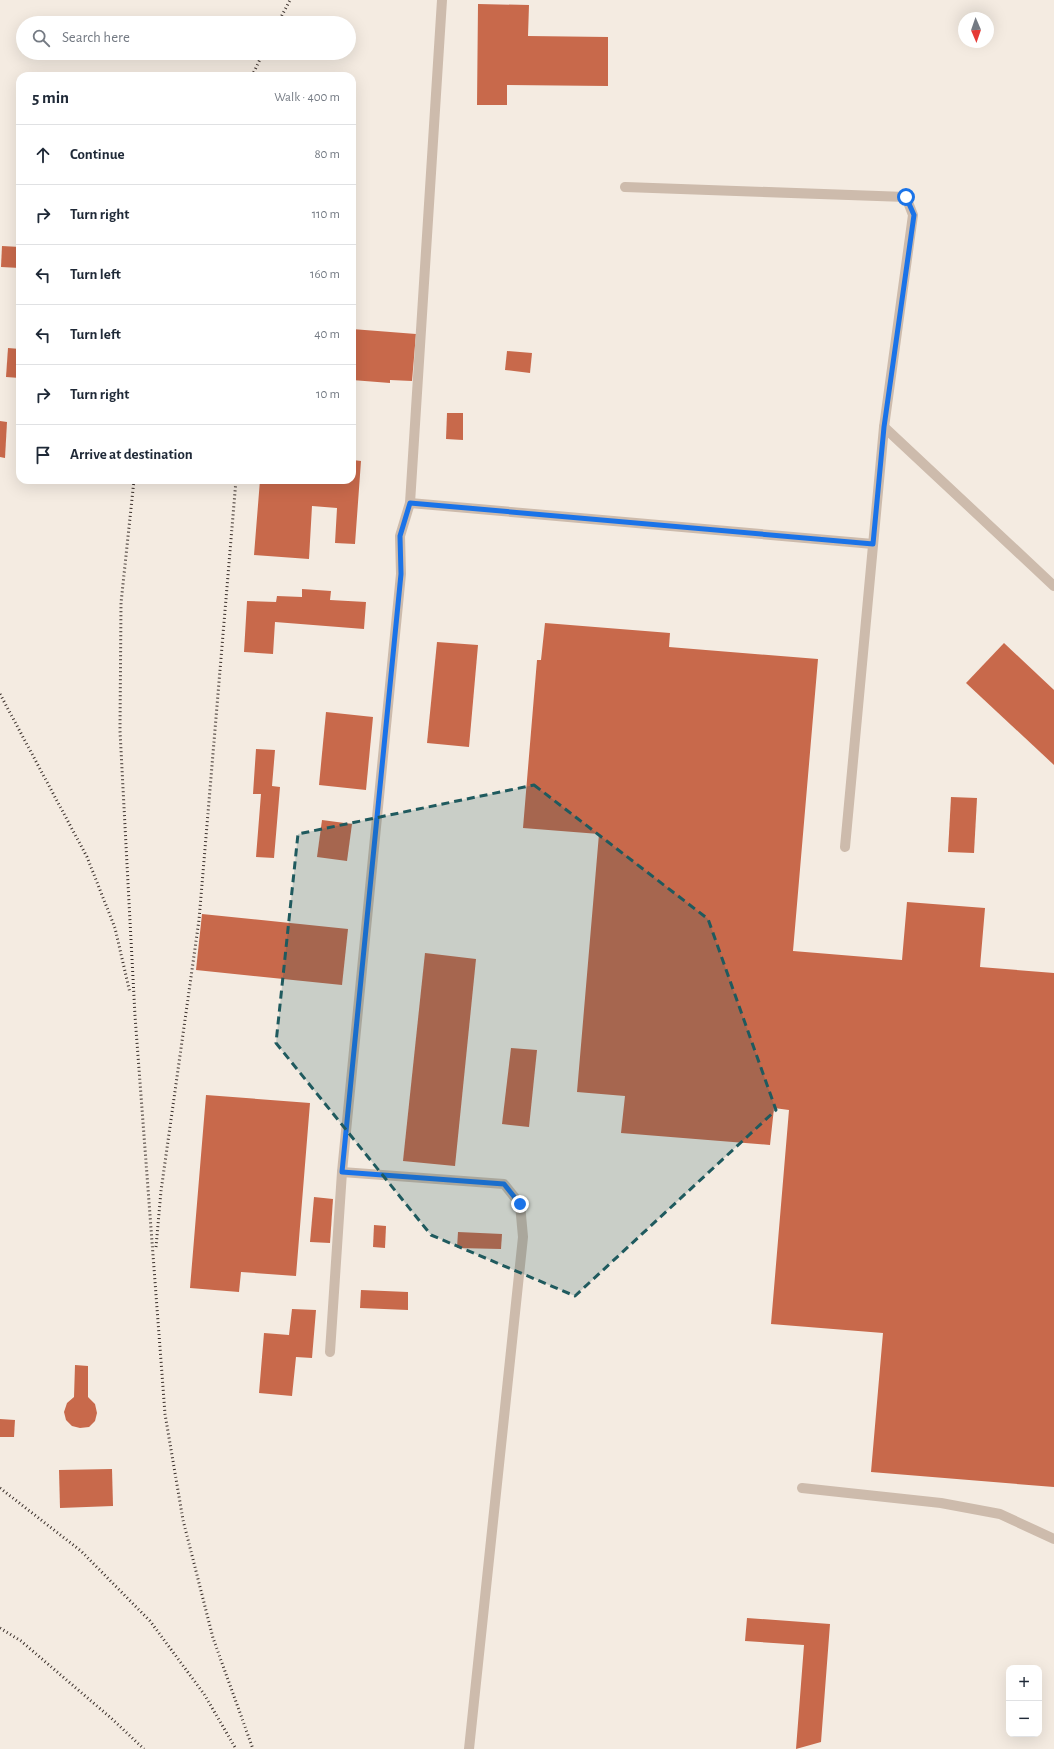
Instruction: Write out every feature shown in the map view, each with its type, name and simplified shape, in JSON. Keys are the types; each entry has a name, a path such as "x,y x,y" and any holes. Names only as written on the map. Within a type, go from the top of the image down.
{"lane":[{"path":"330,1352 342,1172 401,574 400,536 410,503 442,0"},
{"path":"625,187 906,197 914,215 884,427 845,848"},
{"path":"884,427 1054,586"},
{"path":"410,503 873,544"},
{"path":"342,1172 504,1184 520,1204 522,1237 469,1749"},
{"path":"802,1488 941,1504 1000,1514 1054,1539"}],"highlighted area":[{"path":"534,785 708,919 776,1110 575,1296 431,1235 276,1043 298,834"}],"building":[{"path":"478,4 529,5 528,36 608,37 608,86 507,85 507,105 477,105"},
{"path":"2,246 16,247 16,268 1,267"},
{"path":"356,329 416,334 412,381 390,380 390,383 356,380"},
{"path":"8,348 16,349 16,378 6,377"},
{"path":"507,351 532,353 530,373 505,370"},
{"path":"447,413 463,413 463,440 446,439"},
{"path":"0,421 7,422 5,458 0,457"},
{"path":"356,460 361,461 355,544 335,543 337,508 312,506 309,559 254,555 260,484 356,484"},
{"path":"302,589 331,591 330,600 366,602 364,629 275,622 273,654 244,652 247,601 276,602 277,596 302,597"},
{"path":"545,623 670,633 669,647 818,659 793,951 902,960 907,902 985,908 980,967 1054,973 1054,1487 871,1472 883,1333 771,1324 789,1110 774,1108 770,1145 621,1133 625,1096 577,1092 599,834 523,828 537,660 541,660"},
{"path":"437,642 478,645 469,747 427,743"},
{"path":"1004,643 1054,690 1054,765 966,683"},
{"path":"326,712 373,717 366,790 319,785"},
{"path":"256,749 275,750 272,786 280,787 274,858 256,857 261,794 253,794"},
{"path":"951,797 977,798 974,853 948,852"},
{"path":"322,820 352,824 347,861 317,857"},
{"path":"202,914 348,929 342,985 196,970"},
{"path":"425,953 476,959 455,1166 403,1161"},
{"path":"511,1048 537,1050 529,1127 502,1124"},
{"path":"206,1095 310,1103 296,1276 241,1272 239,1292 190,1288"},
{"path":"314,1197 333,1199 330,1243 310,1242"},
{"path":"374,1225 386,1226 385,1248 373,1247"},
{"path":"458,1232 502,1234 501,1249 457,1248"},
{"path":"361,1290 408,1292 408,1310 360,1308"},
{"path":"292,1309 316,1310 312,1358 296,1357 292,1396 259,1393 264,1333 289,1335"},
{"path":"75,1365 88,1366 88,1397 95,1404 97,1413 95,1421 89,1427 80,1428 72,1426 66,1420 64,1412 67,1403 74,1397"},
{"path":"0,1419 15,1420 14,1437 0,1437"},
{"path":"112,1469 113,1506 60,1508 59,1470"},
{"path":"747,1618 830,1624 821,1742 796,1749 804,1645 745,1641"}],"railway":[{"path":"282,16 290,0"},
{"path":"254,72 260,60"},
{"path":"134,484 121,603 120,731 135,1016 165,1414 183,1520 213,1638 253,1749"},
{"path":"156,1247 161,1191 199,920 236,484"},
{"path":"0,694 87,857 115,928 130,993"},
{"path":"0,1488 81,1551 150,1621 204,1694 236,1749"},
{"path":"0,1628 21,1641 111,1718 144,1749"}],"route":[{"path":"520,1204 504,1184 342,1172 401,574 400,536 410,503 873,544 884,427 914,215 906,197"}]}
